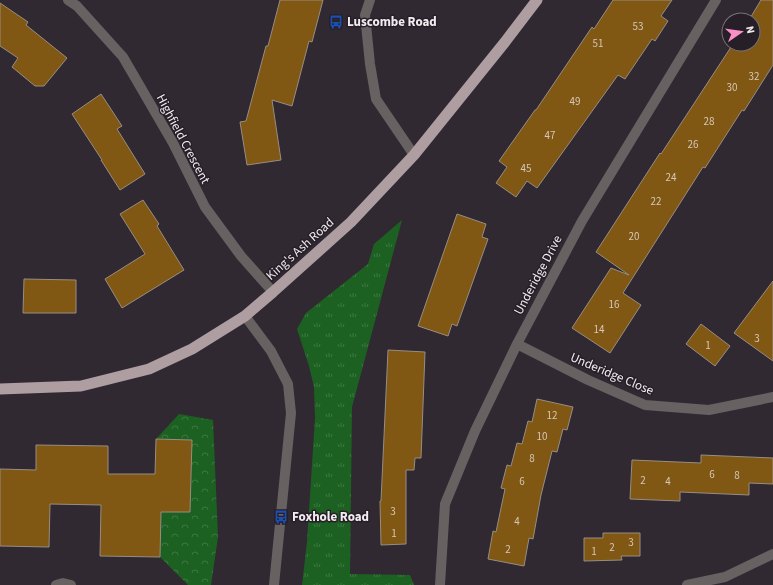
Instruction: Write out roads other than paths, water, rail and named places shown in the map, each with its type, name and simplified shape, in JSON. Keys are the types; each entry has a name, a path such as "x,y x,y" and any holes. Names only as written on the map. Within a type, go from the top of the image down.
{"highway":[{"name":"King's Ash Road","path":"0,389 81,386 149,369 192,349 244,316 351,222 414,154 538,0"}],"street":[{"name":"Highfield Crescent","path":"68,0 77,6 123,57 173,143 205,207 241,256 273,292"},
{"path":"370,0 365,15 370,64 376,99 414,154"},
{"name":"Underidge Drive","path":"440,585 445,504 475,431 517,344 582,221 716,0"},
{"path":"244,316 271,351 288,384 291,413 274,585"},
{"name":"Underidge Close","path":"517,344 588,380 646,405 708,410 773,397"},
{"path":"687,585 725,577 773,554"},
{"path":"56,585 64,583 71,585"}],"place":[{"name":"Luscombe Road","path":"336,22"},
{"name":"Foxhole Road","path":"281,517"}]}
